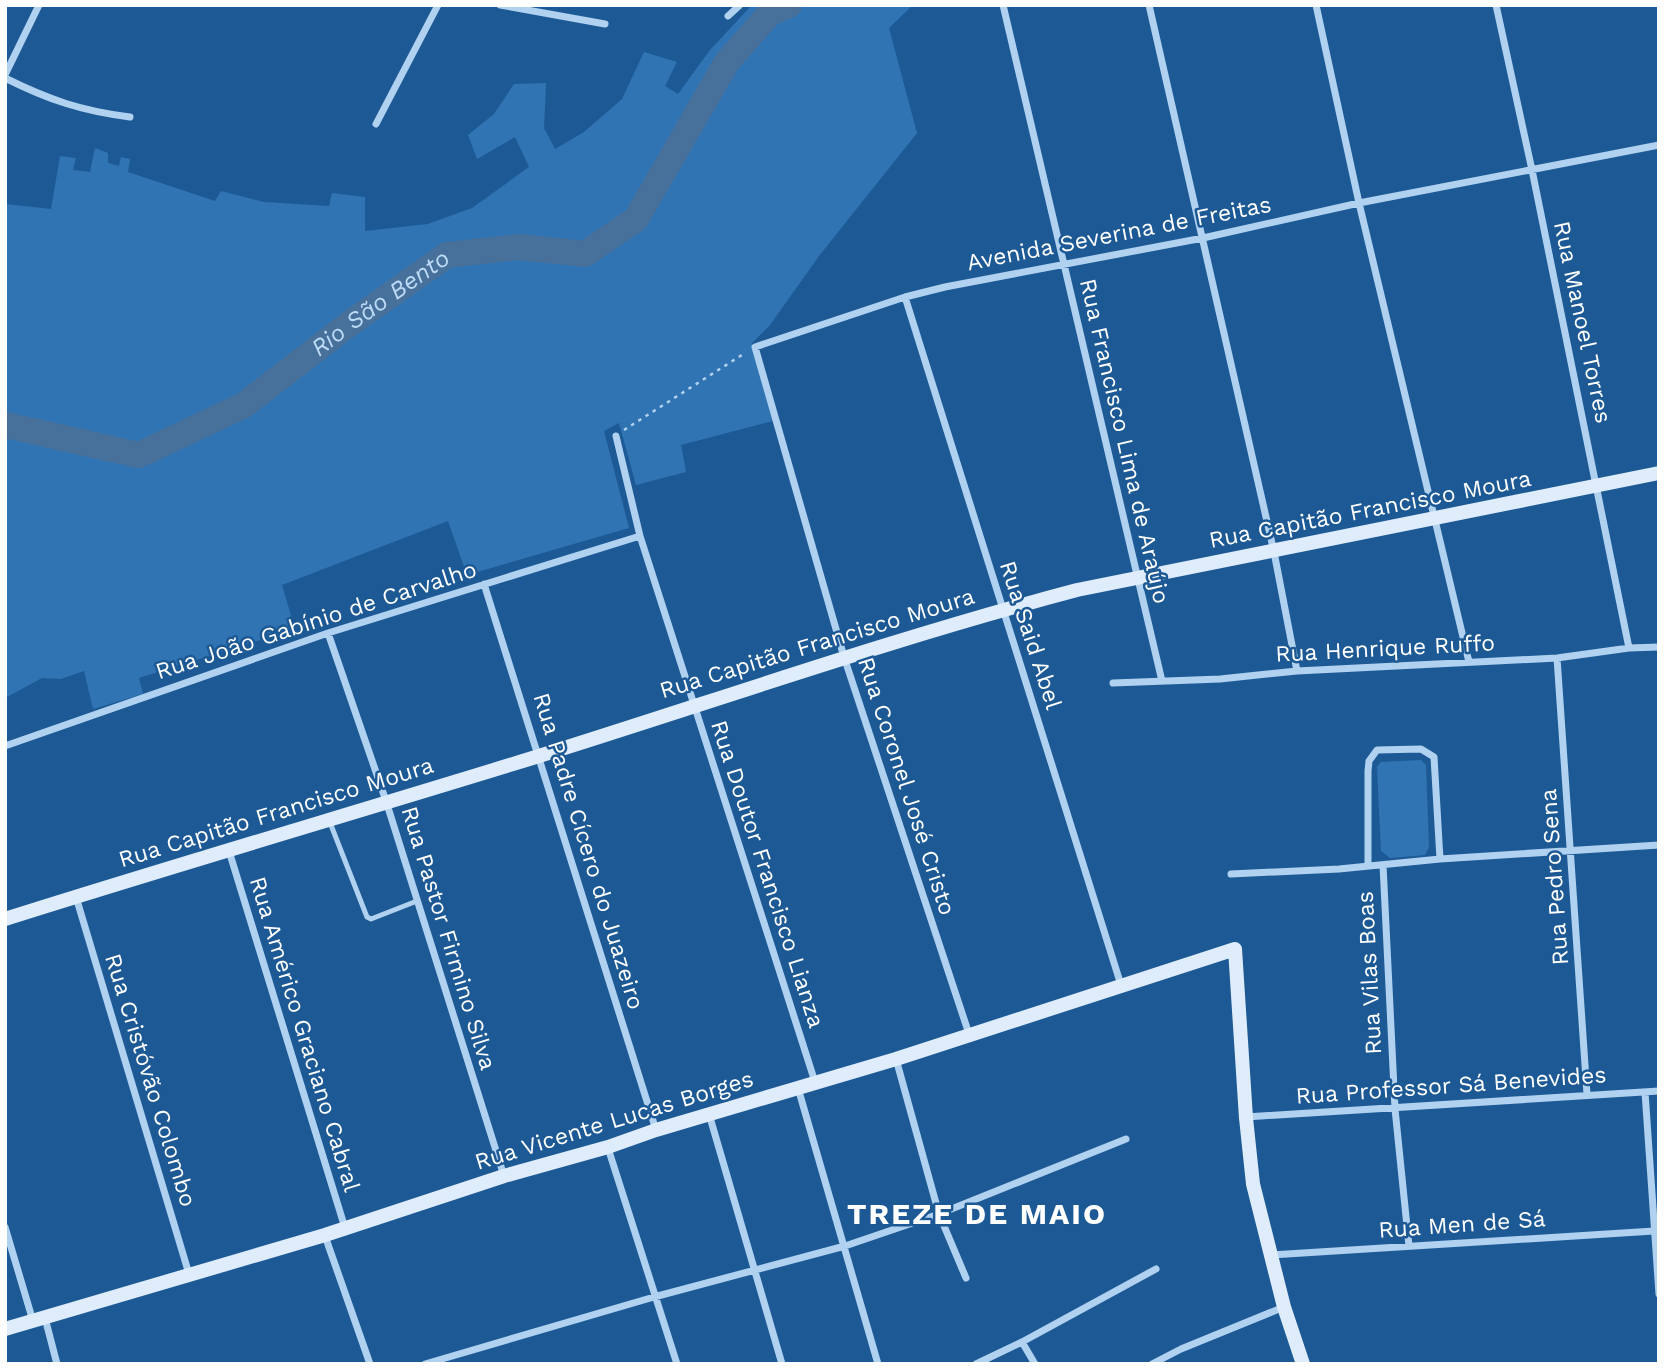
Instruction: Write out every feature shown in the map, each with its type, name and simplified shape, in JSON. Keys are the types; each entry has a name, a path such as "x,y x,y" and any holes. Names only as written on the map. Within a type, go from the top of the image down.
{"main road":[{"name":"Rua Capitão Francisco Moura","path":"5,919 1002,610 1077,590 1659,473"},
{"name":"Rua Vicente Lucas Borges","path":"5,1329 325,1235 656,1130 896,1059 1235,950 1246,1118"},
{"path":"1246,1118 1253,1184 1297,1362"}],"street":[{"path":"38,5 5,76 71,106 90,112 130,117"},
{"path":"376,124 438,5"},
{"path":"500,5 605,24"},
{"path":"728,16 740,5"},
{"name":"Rua Francisco Lima de Araújo","path":"1003,5 1162,681"},
{"path":"1149,5 1275,551 1297,671"},
{"path":"1315,5 1359,204 1469,662"},
{"name":"Rua Manoel Torres","path":"1496,5 1629,648"},
{"name":"Avenida Severina de Freitas","path":"755,347 905,297 1659,145"},
{"name":"Rua Said Abel","path":"905,297 1121,985"},
{"name":"Rua Coronel José Cristo","path":"755,347 844,657 968,1034"},
{"name":"Rua Doutor Francisco Lianza","path":"616,436 640,536 692,705 815,1082"},
{"name":"Rua João Gabínio de Carvalho","path":"5,746 328,633 640,536"},
{"name":"Rua Padre Cícero do Juazeiro","path":"484,584 656,1130"},
{"name":"Rua Pastor Firmino Silva","path":"328,633 386,801 504,1177"},
{"name":"Rua Henrique Ruffo","path":"1113,682 1557,658 1629,648 1659,647"},
{"name":"Rua Pedro Sena","path":"1557,658 1587,1094"},
{"path":"1368,866 1368,771 1369,761 1377,750 1421,748 1434,757 1440,859"},
{"path":"1231,874 1339,869 1440,859 1659,845"},
{"name":"Rua Américo Graciano Cabral","path":"229,850 345,1228"},
{"name":"Rua Vilas Boas","path":"1383,865 1395,1109 1409,1246"},
{"name":"Rua Cristóvão Colombo","path":"76,897 189,1275"},
{"path":"896,1059 939,1214 966,1278"},
{"path":"798,1088 878,1364"},
{"name":"Rua Professor Sá Benevides","path":"1246,1118 1659,1091"},
{"path":"1645,1092 1659,1294"},
{"path":"709,1114 782,1364"},
{"path":"425,1364 653,1297 845,1246 939,1214 1126,1139"},
{"path":"608,1147 653,1297 677,1364"},
{"path":"5,1227 57,1364"},
{"name":"Rua Men de Sá","path":"1271,1255 1654,1231"},
{"path":"325,1235 370,1364"},
{"path":"976,1364 1156,1269"},
{"path":"1152,1364 1181,1349 1284,1307"},
{"path":"1022,1342 1035,1364"}],"lane":[{"path":"328,819 368,917 371,919 417,901"}],"path":[{"path":"616,436 755,347"}],"shaded area":[{"path":"752,5 913,5 889,28 917,133 819,256 770,325 752,343 773,421 681,445 686,472 636,485 619,423 604,431 629,528 467,575 448,521 282,585 295,629 139,678 143,694 93,709 84,671 61,679 42,678 5,698 5,204 51,209 60,156 76,158 73,170 90,172 95,148 108,153 108,163 119,166 121,157 130,159 128,172 215,201 221,191 264,202 329,206 332,193 365,197 365,231 428,224 472,208 529,167 515,137 477,159 468,135 494,114 514,84 546,83 544,128 555,149 584,132 622,99 644,52 677,62 665,86 678,94 710,50"},
{"path":"1421,760 1426,765 1429,847 1425,855 1390,858 1381,851 1377,767 1381,762"}],"waterway":[{"name":"Rio São Bento","path":"5,425 139,455 244,405 349,324 447,255 519,247 585,254 636,219 727,62 770,13 789,5"}],"district":[{"name":"TREZE DE MAIO","path":"977,1214"}]}
